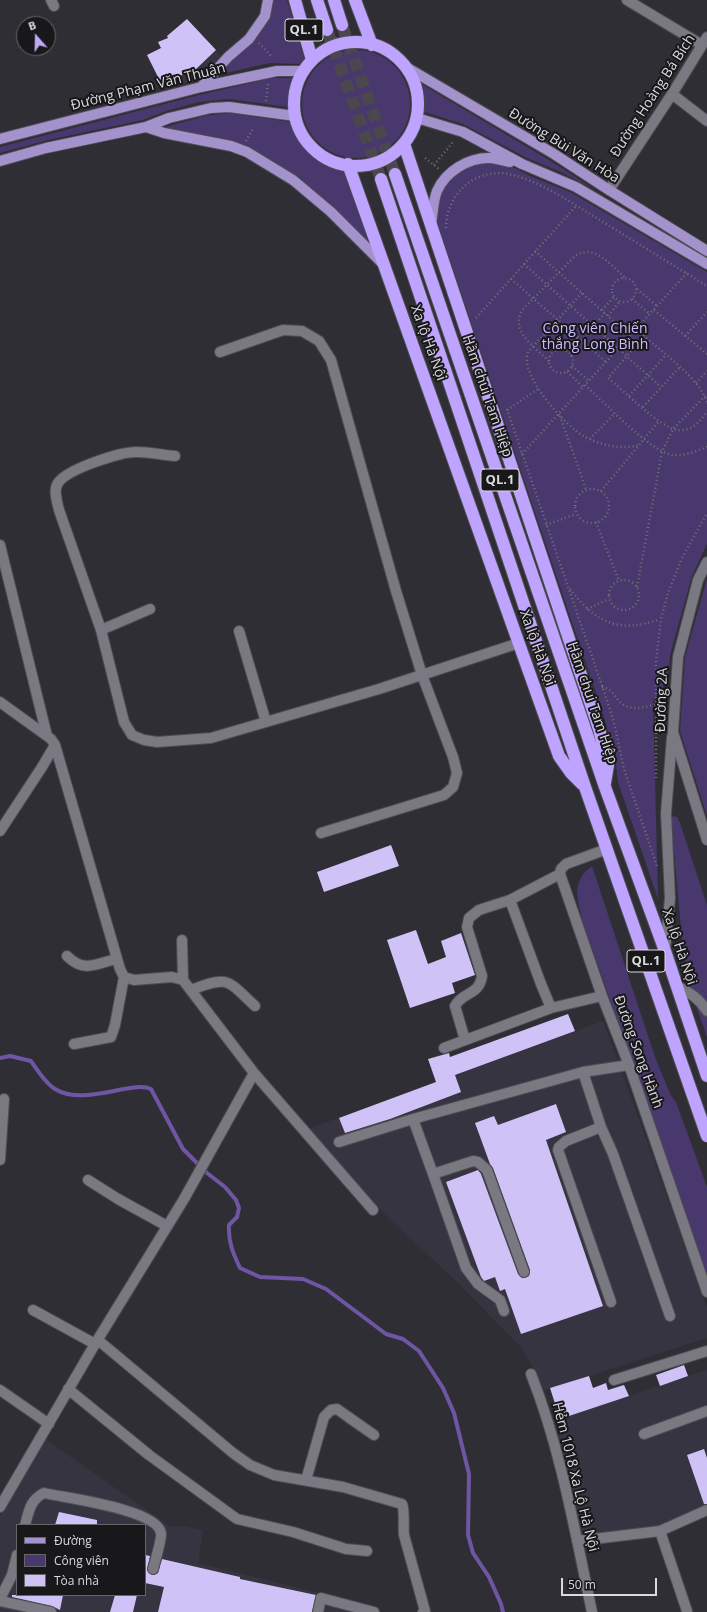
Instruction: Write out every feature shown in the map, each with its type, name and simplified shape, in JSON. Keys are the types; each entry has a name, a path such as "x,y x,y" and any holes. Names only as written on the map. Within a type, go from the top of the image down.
{"highway":[{"name":"QL.1","path":"295,0 312,60"},
{"name":"QL.1","path":"317,0 327,30"},
{"name":"QL.1","path":"334,0 342,25"},
{"path":"355,0 372,45"},
{"path":"359,42 372,45 387,50 398,57 406,67 415,83 418,100 416,118 411,132 404,144 391,155 377,162 362,165 348,164 329,159 313,148 302,133 295,116 295,93 303,71 312,60 326,50 342,44 359,42"},
{"name":"Xa lộ Hà Nội","path":"404,144 599,729 608,765 605,787 665,951 707,1076"},
{"name":"Xa lộ Hà Nội","path":"348,164 559,756 571,773 584,787 707,1136"},
{"name":"Hầm chui Tam Hiệp","path":"395,174 605,787"},
{"name":"QL.1","path":"381,179 584,787"}],"main road":[{"path":"200,87 228,57 252,35 265,16 268,0"},
{"name":"Đường Bùi Văn Hòa","path":"406,67 554,154 707,251"},
{"name":"Đường Phạm Văn Thuận","path":"0,139 200,87 277,71 303,71"},
{"path":"0,161 46,148 146,127 169,118 211,108 229,106 295,116"},
{"name":"Đường Bùi Văn Hòa","path":"416,118 463,132 522,164 576,187 707,264"},
{"path":"146,127 164,133 231,146 247,152 299,184 331,212 384,264"},
{"path":"431,224 437,191 448,176 461,165 480,159 500,159 522,164"},
{"path":"601,202 609,190"}],"street":[{"path":"627,0 704,41"},
{"name":"Đường Hoàng Bá Bích","path":"609,190 672,94 704,41"},
{"path":"672,94 707,121"},
{"path":"220,352 283,330 302,331 319,341 331,360 396,591 422,675 453,758 457,773 453,787 444,795 321,832"},
{"path":"175,456 136,452 98,461 66,474 58,483 56,495 59,510 101,630 124,722 132,735 144,740 157,742 211,738 422,675 519,643"},
{"path":"0,545 47,736"},
{"name":"Đường 2A","path":"707,562 698,580 678,657 673,732 707,840"},
{"path":"101,630 150,609"},
{"path":"239,631 266,722"},
{"path":"0,702 51,739 116,959 124,977 115,1025 111,1038 74,1044"},
{"path":"665,951 670,898 666,813 673,732"},
{"path":"0,831 54,746"},
{"path":"464,1040 455,1006 463,997 475,991 481,984 482,976 467,927 469,918 479,910 510,900 560,874 561,869 566,864 607,849"},
{"name":"Đường Song Hành","path":"560,874 602,996 629,1065 707,1292"},
{"path":"510,900 551,1008"},
{"path":"181,979 182,940"},
{"path":"67,956 75,963 83,966 90,966 116,959"},
{"path":"124,977 134,980 172,977 181,979 254,1073 373,1210"},
{"path":"191,990 208,983 221,981 231,984 256,1006"},
{"path":"677,986 692,994 703,1004 707,1011"},
{"path":"444,1048 551,1008 602,996"},
{"path":"340,1142 412,1119 583,1072 629,1065"},
{"path":"583,1072 601,1127 613,1154 670,1316"},
{"path":"0,1507 68,1389 197,1175 254,1073"},
{"path":"0,1160 4,1100"},
{"path":"412,1119 466,1268 478,1284 500,1300 504,1311"},
{"path":"601,1127 566,1141 558,1150 610,1302"},
{"path":"433,1174 473,1161 484,1166 487,1170 524,1272"},
{"path":"88,1180 118,1199 167,1226"},
{"path":"33,1310 96,1342 233,1454 250,1465 274,1474 342,1487 402,1504 404,1509 404,1535 424,1612"},
{"path":"614,1380 707,1351"},
{"name":"Hẻm 1018 Xa Lộ Hà Nội","path":"531,1374 545,1410 558,1457 578,1541 592,1612"},
{"path":"68,1389 149,1455 237,1519 293,1532 346,1549 367,1551"},
{"path":"0,1390 49,1424"},
{"path":"306,1480 324,1417 330,1410 337,1409 348,1417"},
{"path":"644,1434 707,1411"},
{"path":"25,1524 31,1505 38,1496 44,1493 130,1510 152,1521 159,1527 161,1534 153,1569"},
{"path":"578,1541 660,1531 707,1510"},
{"path":"660,1531 685,1612"},
{"path":"16,1559 12,1575 0,1600 51,1612"},
{"path":"318,1612 321,1598 374,1612"}],"path":[{"path":"252,35 272,57"},
{"path":"266,104 269,78"},
{"path":"434,165 453,142"},
{"path":"425,158 448,176"},
{"path":"447,233 446,221 450,206 458,193 470,181 488,174 506,174 530,181 576,206 707,286"},
{"path":"476,318 576,206"},
{"path":"535,251 630,336"},
{"path":"549,361 554,352 558,350 566,351 573,360 572,366 567,372 560,373 554,371 549,364 549,361 521,332 518,324 519,315 546,284 578,254 590,252 598,255 633,282 636,289 657,306"},
{"path":"524,264 626,357 662,387"},
{"path":"522,454 687,273"},
{"path":"626,278 615,283 612,290 614,296 620,301 628,302 636,293 636,289"},
{"path":"510,279 606,362"},
{"path":"582,293 528,352 526,361 529,373 538,389 572,428 590,439 616,447 639,445"},
{"path":"602,310 614,296"},
{"path":"632,299 650,314"},
{"path":"571,356 593,327 620,301"},
{"path":"654,310 707,354"},
{"path":"473,311 478,325"},
{"path":"686,336 707,312"},
{"path":"707,402 706,394 696,383 644,336 608,378 659,421 673,429 680,430 696,425 707,411"},
{"path":"566,351 578,338"},
{"path":"629,396 666,355"},
{"path":"572,366 589,381"},
{"path":"643,407 680,367"},
{"path":"696,383 707,371"},
{"path":"567,372 644,439 662,452 681,455 707,447"},
{"path":"507,410 538,389"},
{"path":"637,587 629,581 619,581 612,586 609,599 615,607 625,610 637,602 639,597 637,587 662,452 673,429 706,394"},
{"path":"505,403 602,687 616,731 624,769 659,872 658,856"},
{"path":"590,439 615,413"},
{"path":"559,414 586,489"},
{"path":"601,491 659,421"},
{"path":"596,488 601,491 606,494 610,506 606,516 596,522 585,522 576,514 574,509 576,498 579,493 586,489 596,488"},
{"path":"546,525 576,514"},
{"path":"656,783 656,652 661,619 668,593 682,558 707,514"},
{"path":"596,522 619,581"},
{"path":"568,586 587,609 605,621 627,626 641,625 661,619"},
{"path":"587,609 609,599"},
{"path":"602,687 613,691 619,701 630,707 638,709 656,704"}],"shaded area":[{"path":"187,19 222,57 202,79 164,89 147,55 161,48 158,42 167,38 171,45 176,29"},
{"path":"603,1021 707,1307 707,1338 542,1391 535,1371 521,1347 459,1284 376,1206 308,1129"},
{"path":"707,1370 707,1505 658,1527 581,1537 553,1421"},
{"path":"45,1439 171,1527 182,1526 203,1530 198,1563 372,1606 381,1612 0,1612 0,1516"}],"green space":[{"path":"272,0 287,0 304,58 300,64 270,63 217,75"},
{"path":"356,50 377,54 394,66 406,83 410,104 406,125 394,142 377,154 356,158 335,154 318,142 306,125 302,104 306,83 318,66 335,54"},
{"path":"271,78 293,78 288,92 287,107 229,99 199,102 166,111 143,120 48,140 0,153 0,147 199,95"},
{"path":"423,85 549,160 594,189 561,172 527,158 463,124 424,112 425,99"},
{"path":"229,113 290,122 299,141 313,157 325,166 343,170 369,244 326,202 295,176 199,135 162,128 205,116"},
{"name":"Công viên Chiến thắng Long Bình","path":"490,162 511,166 530,176 570,192 707,272 707,544 692,576 670,655 669,670 663,687 653,701 658,899 618,782 616,764 605,720 436,218 441,196 450,180 455,175 468,168"},
{"path":"707,579 707,816 680,731 685,657"},
{"path":"673,816 677,817 680,823 707,905 707,1037 689,986 682,939 671,818"},
{"path":"592,866 655,1057 671,1096 676,1102 707,1187 707,1274 583,923 577,892 578,885 585,872"}],"building":[{"path":"187,19 216,50 195,70 162,85 147,55 161,48 158,42 168,38 167,36"},
{"path":"391,845 399,866 324,892 317,872"},
{"path":"416,930 428,964 446,957 441,941 461,933 475,975 452,983 455,993 410,1008 387,940"},
{"path":"568,1014 575,1031 455,1075 461,1092 390,1119 345,1133 339,1118 436,1082 428,1059 449,1053 450,1057"},
{"path":"556,1104 566,1132 546,1140 603,1306 521,1334 505,1289 500,1291 495,1277 484,1281 481,1277 446,1182 478,1170 481,1174 518,1274 522,1278 529,1276 530,1270 475,1123 494,1116 498,1125"},
{"path":"684,1365 688,1376 660,1386 656,1375"},
{"path":"589,1376 593,1388 606,1383 608,1390 624,1385 629,1396 560,1419 550,1388"},
{"path":"704,1449 707,1458 707,1504 704,1504 687,1455"},
{"path":"59,1512 97,1520 97,1524 55,1524"},
{"path":"146,1555 150,1556 147,1570 152,1575 158,1573 162,1559 240,1577 240,1579 316,1595 312,1612 158,1612 164,1587 146,1583"},
{"path":"12,1595 63,1596 60,1610 52,1606 12,1597"},
{"path":"115,1596 137,1596 133,1612 110,1612"}],"waterway":[{"path":"0,1058 10,1056 31,1061 51,1086 63,1093 71,1095 98,1094 138,1087 151,1089 183,1149 207,1173 225,1187 236,1200 239,1208 237,1217 229,1225 229,1237 240,1268 260,1277 303,1279 326,1289 386,1334 403,1339 419,1351 443,1388 454,1413 469,1474 468,1535 473,1553 489,1577 503,1612"}],"tunnel":[{"path":"342,25 395,174"},
{"path":"327,30 381,179"}]}
